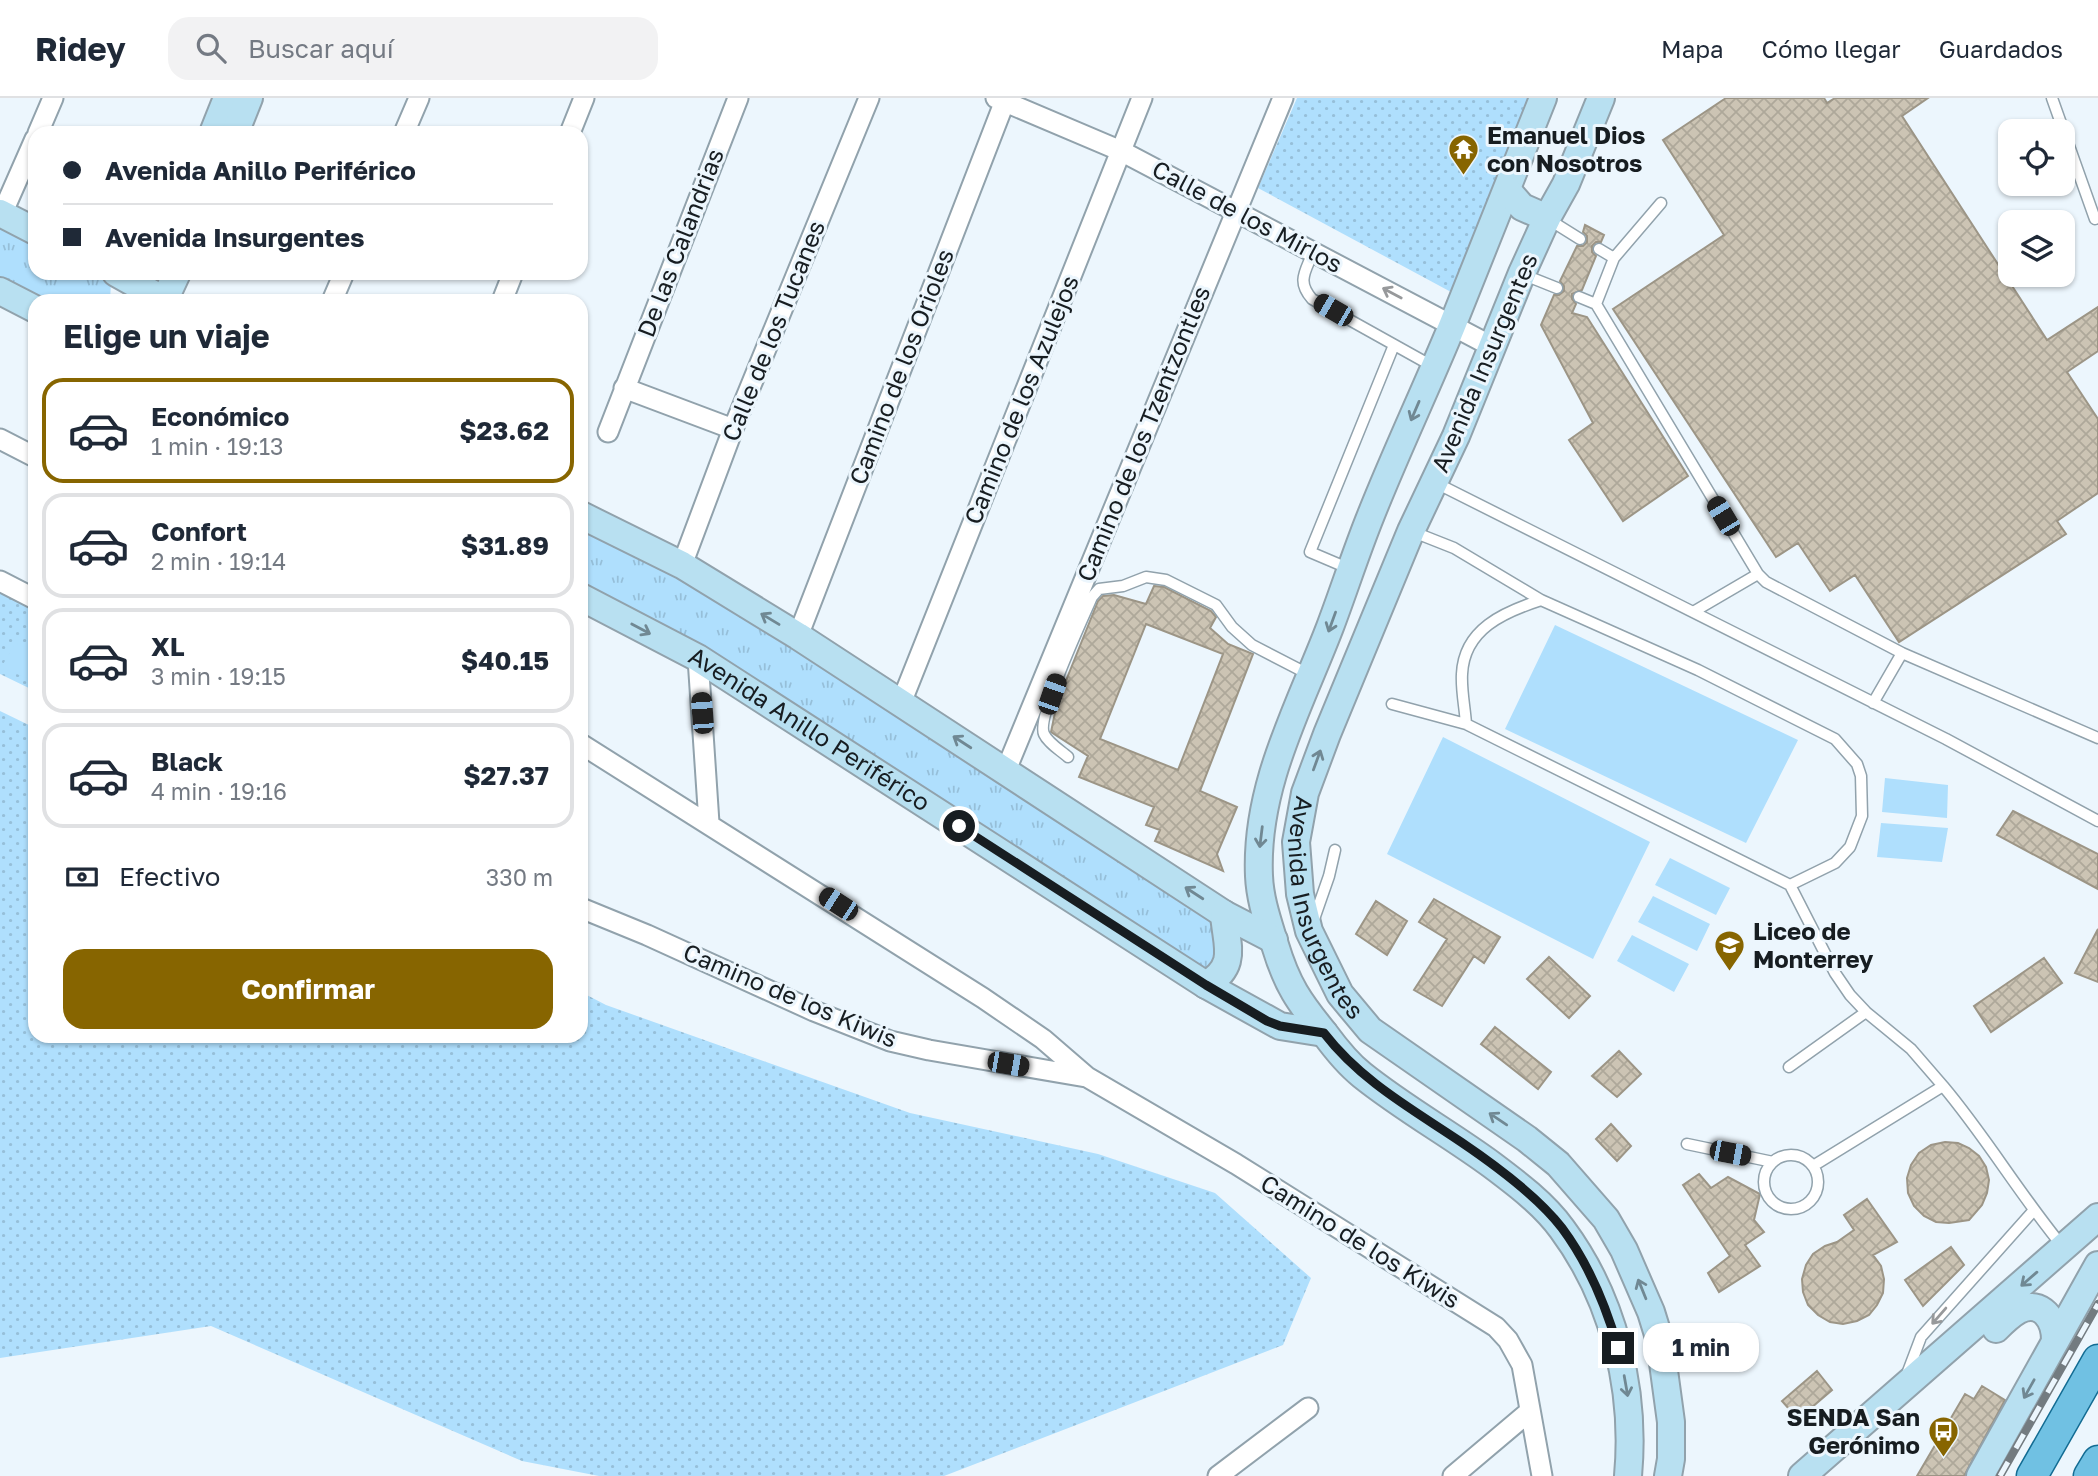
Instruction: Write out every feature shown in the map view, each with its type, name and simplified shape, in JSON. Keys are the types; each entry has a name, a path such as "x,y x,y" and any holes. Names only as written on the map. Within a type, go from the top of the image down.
{"main road":[{"path":"216,126 227,98"},
{"path":"238,126 249,98"},
{"name":"Avenida Insurgentes","path":"1543,98 1508,191 1370,518 1311,675 1279,750 1259,842 1261,900 1291,988 1304,1010 1340,1055 1362,1075 1516,1183 1561,1227 1593,1280 1614,1334 1627,1390 1630,1420 1628,1476"},
{"name":"Avenida Insurgentes","path":"1601,98 1566,184 1547,218 1522,274 1436,482 1411,531 1305,793 1296,842 1300,894 1309,931 1340,994 1370,1030 1527,1139 1558,1164 1606,1219 1639,1281 1660,1341 1677,1470"},
{"path":"1508,191 1522,206 1547,218"},
{"path":"1,214 28,228"},
{"path":"1478,260 1496,257 1522,274"},
{"path":"143,291 164,280"},
{"path":"0,291 28,305"},
{"path":"588,518 682,565 798,636 1224,914 1273,940"},
{"name":"Avenida Anillo Periférico","path":"588,601 698,659 1206,985 1280,1026 1324,1033"},
{"path":"1206,985 1222,972 1229,958 1224,914"},
{"path":"1802,1476 2098,1217"},
{"path":"1980,1476 2098,1265"},
{"path":"1822,1476 2022,1308 2033,1307 2051,1318 2055,1340"},
{"path":"2032,1476 2098,1360"},
{"path":"2052,1476 2065,1445 2065,1416"},
{"path":"2089,1476 2098,1461"}],"street":[{"path":"41,126 53,98"},
{"path":"407,126 419,98"},
{"path":"573,126 584,98"},
{"name":"De las Calandrias","path":"608,432 738,98"},
{"name":"Calle de los Tucanes","path":"682,565 733,429 869,98"},
{"name":"Camino de los Azulejos","path":"901,703 1142,98"},
{"name":"Camino de los Tzentzontles","path":"1006,770 1283,98"},
{"name":"Calle de los Mirlos","path":"1003,99 1121,151 1493,347"},
{"name":"Camino de los Orioles","path":"798,636 1003,99"},
{"path":"1,214 28,154"},
{"path":"624,388 733,429"},
{"path":"0,439 28,453"},
{"path":"0,581 28,595"},
{"path":"698,659 709,823"},
{"name":"Camino de los Kiwis","path":"588,748 983,998 1043,1040 1087,1077 1236,1164 1496,1327 1508,1340 1522,1365 1542,1476"},
{"name":"Camino de los Kiwis","path":"588,911 648,935 814,1011 890,1041 1087,1077"},
{"path":"1218,1476 1308,1408"},
{"path":"1453,1476 1530,1411"}],"lane":[{"path":"2052,98 2095,219"},
{"path":"1596,304 1614,257 1661,203"},
{"path":"1547,218 1580,239"},
{"path":"1599,249 1614,257"},
{"path":"1313,252 1302,280 1304,290 1312,299 1434,367"},
{"path":"1522,274 1557,288"},
{"path":"1579,297 1596,304 1758,574 1766,582 1902,653 2098,738"},
{"path":"1351,569 1310,552 1394,345"},
{"path":"1436,482 1873,703 2098,821"},
{"path":"1411,531 1454,548 1541,600 1698,670 1835,739 1857,764 1861,776 1863,816 1850,847 1835,863 1790,885"},
{"path":"1693,612 1758,574"},
{"path":"1068,757 1046,738 1043,733 1043,720 1061,668 1092,597 1099,589 1123,586 1146,578 1166,580 1216,605 1232,627 1252,645 1311,675"},
{"path":"1466,724 1462,674 1465,655 1474,638 1502,614 1541,600"},
{"path":"1873,703 1902,653"},
{"path":"1392,704 1466,724 1790,885 1835,973 1866,1012 1911,1049 1971,1119 2064,1249"},
{"path":"1309,931 1329,876 1335,850"},
{"path":"1788,1067 1866,1012"},
{"path":"1813,1166 1942,1086"},
{"path":"1687,1144 1773,1162"},
{"path":"1799,1156 1813,1166 1817,1174 1817,1191 1806,1205 1789,1209 1773,1203 1765,1187 1764,1178 1773,1162 1780,1157 1799,1156"},
{"path":"1904,1388 1910,1362 1921,1337 2034,1210"}],"green space":[{"path":"1297,98 1531,98 1451,292 1258,188"},
{"path":"0,225 28,239 28,280 111,282 110,294 28,294 28,298 0,284"},
{"path":"588,529 721,600 1209,915 1222,942 1213,974 588,592"},
{"path":"0,585 28,601 28,688 0,674"},
{"path":"1555,625 1798,740 1746,843 1505,729"},
{"path":"15,643 28,648 28,678 1,668"},
{"path":"0,711 28,725 28,1043 588,1043 588,996 606,1005 910,1113 1098,1154 1215,1193 1311,1278 1283,1345 944,1476 599,1476 522,1461 211,1326 0,1358"},
{"path":"1443,737 1650,842 1593,959 1387,854"},
{"path":"1885,778 1948,785 1947,818 1882,812"},
{"path":"1881,823 1948,828 1942,862 1877,857"},
{"path":"1670,858 1730,888 1716,915 1655,885"},
{"path":"1653,896 1710,924 1697,951 1638,922"},
{"path":"1632,935 1689,964 1674,992 1617,961"}],"building":[{"path":"1726,98 1824,98 1827,103 1835,98 1928,98 1902,116 1998,264 1998,287 2013,287 2047,340 2098,307 2098,351 2067,372 2098,419 2098,493 2057,521 2066,534 1899,642 1855,575 1830,591 1798,543 1776,557 1613,309 1724,235 1663,140"},
{"path":"1585,225 1604,235 1601,242 1592,246 1592,252 1596,256 1582,290 1572,294 1576,304 1572,313 1587,317 1688,476 1623,521 1569,440 1593,423 1541,325 1554,295 1564,291 1560,281 1577,246 1583,246 1587,242 1587,236 1583,232"},
{"path":"1154,586 1164,587 1211,611 1216,617 1210,628 1228,644 1253,654 1200,791 1237,807 1217,854 1223,871 1155,841 1160,830 1146,825 1154,807 1079,777 1088,756 1051,732 1057,703 1098,601 1103,596 1114,595 1146,604","holes":["1146,624 1223,654 1178,770 1100,739"]},
{"path":"2013,811 2098,854 2098,889 1997,835"},
{"path":"1434,899 1500,937 1484,963 1474,956 1442,1006 1414,990 1447,939 1419,922"},
{"path":"1376,901 1407,921 1387,955 1356,934"},
{"path":"2098,929 2098,982 2075,973"},
{"path":"1549,957 1590,996 1569,1018 1527,979"},
{"path":"2044,958 2062,983 1991,1032 1974,1006"},
{"path":"1495,1027 1551,1072 1538,1089 1481,1044"},
{"path":"1619,1051 1641,1074 1617,1097 1592,1076"},
{"path":"1611,1124 1631,1146 1617,1161 1596,1139"},
{"path":"1958,1143 1969,1148 1979,1156 1986,1167 1989,1180 1987,1193 1982,1205 1969,1220 1936,1222 1924,1216 1914,1206 1908,1193 1907,1178 1919,1153 1931,1145"},
{"path":"1699,1174 1711,1188 1728,1177 1760,1194 1754,1220 1764,1232 1745,1245 1760,1266 1719,1292 1708,1273 1730,1256 1683,1185"},
{"path":"1867,1199 1897,1242 1873,1255 1881,1266 1883,1293 1869,1315 1843,1324 1830,1322 1808,1305 1802,1279 1806,1265 1813,1254 1854,1230 1844,1215"},
{"path":"1951,1247 1964,1265 1923,1306 1905,1280"},
{"path":"1817,1371 1832,1390 1798,1419 1782,1401"},
{"path":"1982,1386 2005,1400 1964,1476 1917,1476 1965,1394 1974,1399"}],"railway":[{"path":"2000,1476 2098,1304"}],"place":[{"name":"Emanuel Dios con Nosotros","path":"1464,177"},
{"name":"Liceo de Monterrey","path":"1730,973"},
{"name":"SENDA San Gerónimo","path":"1943,1459"}],"route":[{"path":"959,826 1206,985 1267,1021 1297,1030 1324,1033 1340,1055 1362,1075 1516,1183 1561,1227 1576,1251 1593,1280 1618,1348"}]}
